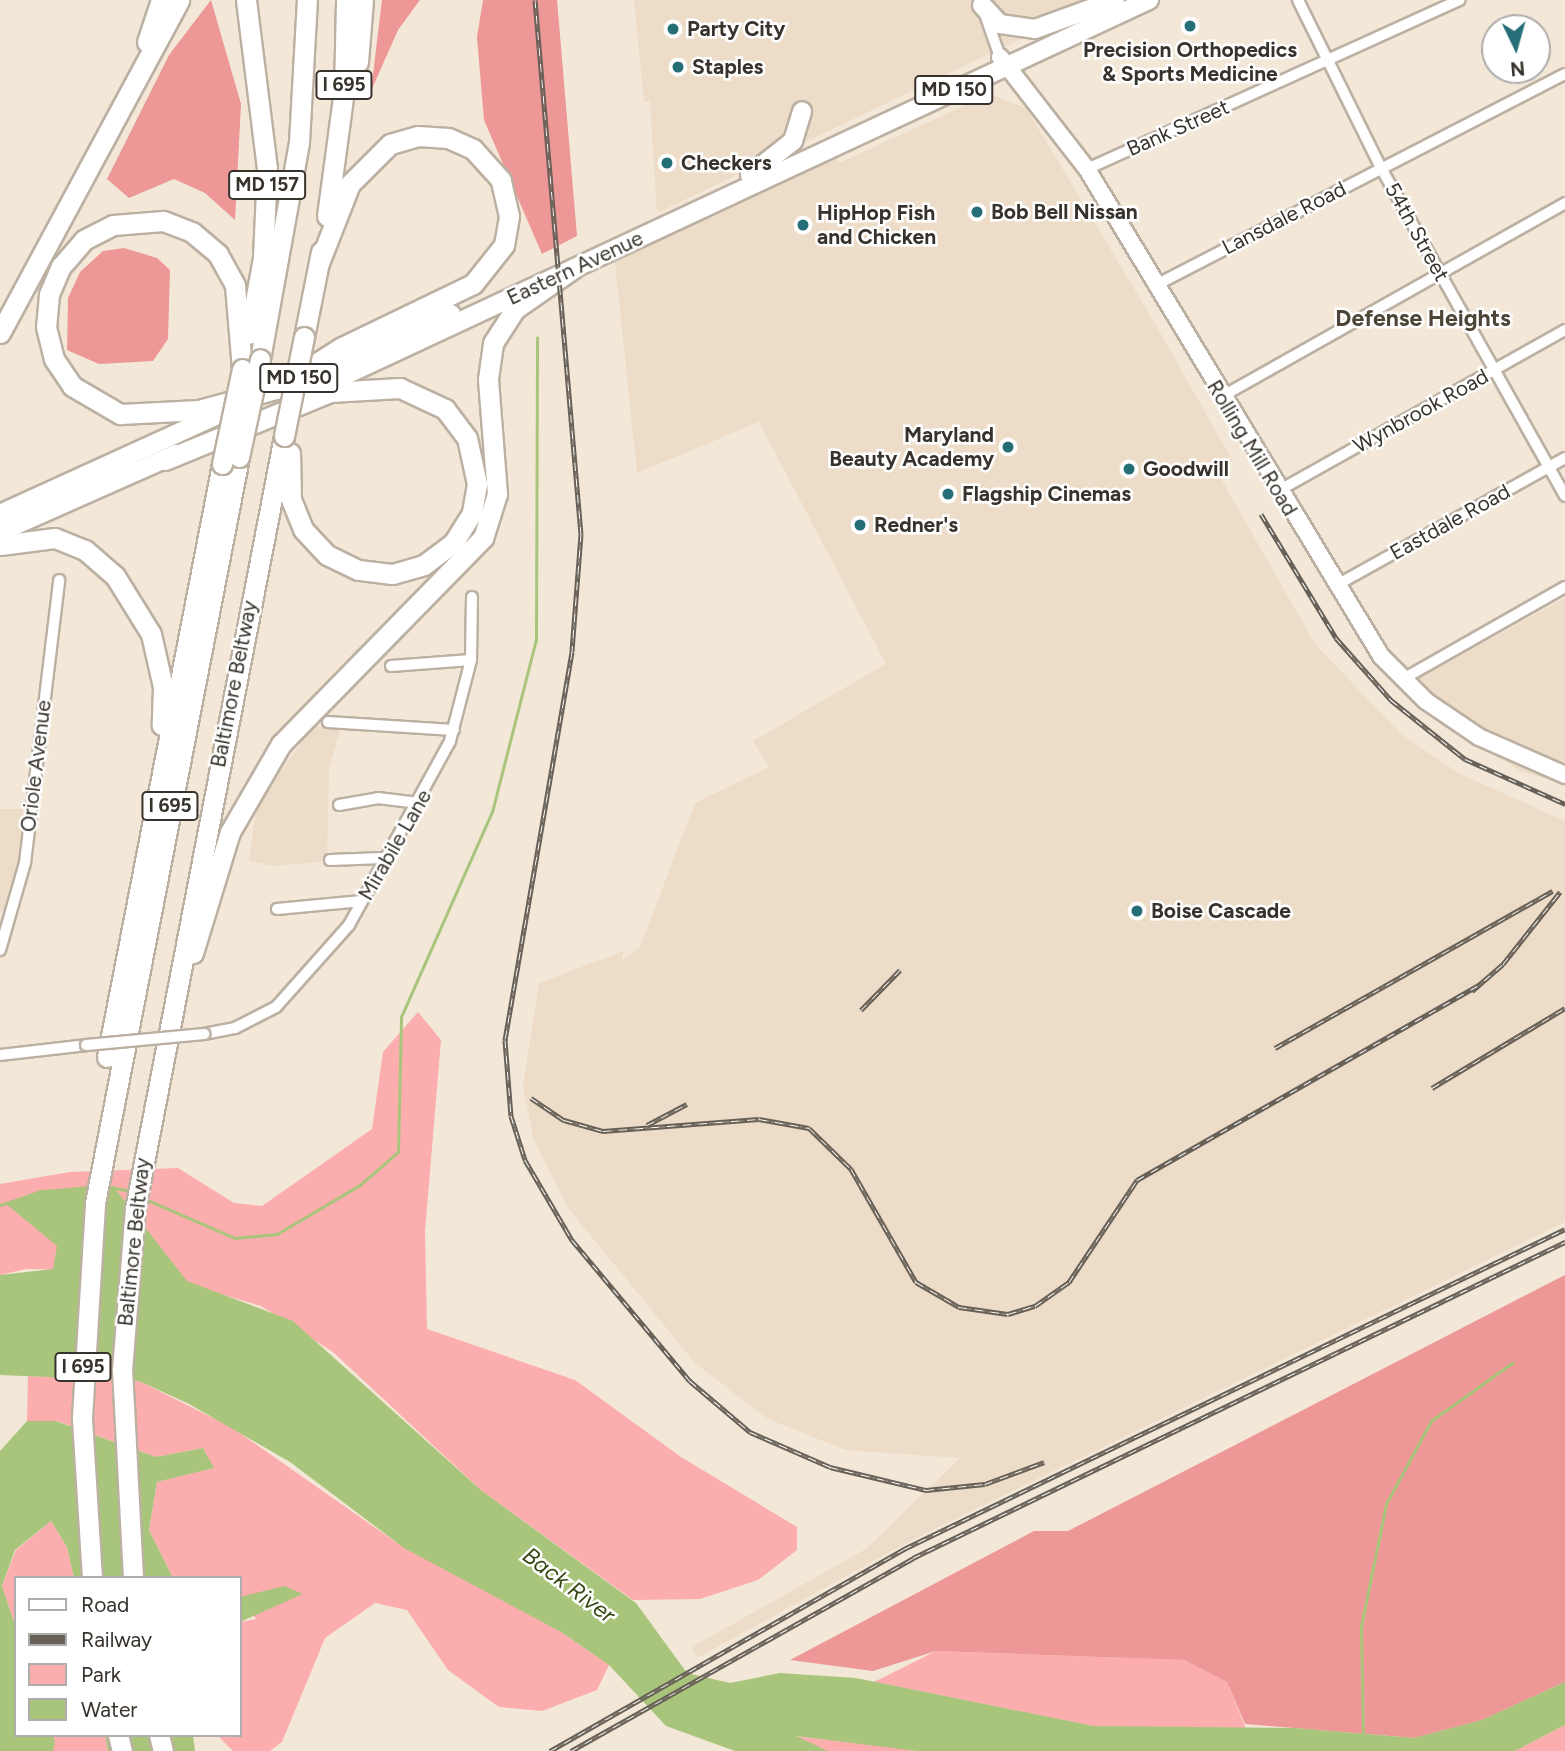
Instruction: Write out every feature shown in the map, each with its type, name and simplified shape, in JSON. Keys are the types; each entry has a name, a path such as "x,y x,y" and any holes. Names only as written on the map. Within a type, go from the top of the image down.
{"highway":[{"path":"93,155 162,0"},
{"path":"0,333 93,155 179,0"},
{"name":"MD 157","path":"231,460 267,201 265,138 246,0"},
{"name":"Baltimore Beltway","path":"92,1576 82,1417 84,1315 97,1156 231,460 260,359 299,142 307,0"},
{"name":"Baltimore Beltway","path":"133,1576 122,1370 141,1163 288,434 319,263 335,169 346,0"},
{"name":"MD 157","path":"335,169 355,93 363,0"},
{"path":"242,369 235,285 218,254 192,232 163,221 113,225 84,240 61,266 46,309 48,343 61,373 95,404 153,416 276,388 486,273 508,230 501,180 461,142 418,136 390,144 350,184 319,263"},
{"path":"156,1078 218,867 242,807 298,723 483,538 497,494 488,379 493,343 515,309 575,268"},
{"path":"165,460 330,392 400,388 445,409 467,438 476,469 472,513 453,543 409,571 377,574 341,564 312,542 296,514 289,481 288,434"},
{"path":"145,854 231,460"},
{"path":"0,545 42,537 69,542 116,576 141,613 159,663 163,713 145,854 97,1156"}],"main road":[{"path":"982,5 1000,24 1035,29 1115,0"},
{"name":"Eastern Avenue","path":"0,532 165,460 575,268 1125,0"},
{"name":"Eastern Avenue","path":"0,514 1003,61 1149,0"},
{"path":"750,175 793,141 802,111"}],"street":[{"name":"54th Street","path":"1298,0 1381,168 1565,496"},
{"name":"Bank Street","path":"1087,169 1460,0"},
{"path":"982,5 1003,61"},
{"name":"Rolling Mill Road","path":"1003,61 1087,169 1154,286 1335,586 1403,679 1479,737 1565,775"},
{"name":"Lansdale Road","path":"1154,286 1565,74"},
{"path":"1221,397 1565,203"},
{"name":"Wynbrook Road","path":"1278,491 1565,330"},
{"name":"Eastdale Road","path":"1335,586 1565,458"},
{"name":"Oriole Avenue","path":"0,950 24,863 59,580"},
{"path":"1403,679 1565,587"},
{"name":"Mirabile Lane","path":"0,1055 219,1032 263,1016 285,999 349,925 454,730 471,660 472,597"},
{"path":"391,666 471,660"},
{"path":"328,722 454,730"},
{"path":"339,805 378,798 417,803"},
{"path":"330,860 383,858"},
{"path":"277,909 362,901"}],"shaded area":[{"path":"211,0 241,104 235,220 205,193 174,179 129,198 107,179 169,55"},
{"path":"382,0 420,0 398,30 371,91"},
{"path":"483,0 557,0 577,236 542,254 484,120 477,37"},
{"path":"634,0 1102,0 657,213 650,101 644,102"},
{"path":"990,94 1026,108 1157,327 1232,460 1220,477 1315,644 1402,735 1460,774 1565,821 1565,1222 906,1543 697,1658 692,1647 866,1549 960,1458 845,1450 768,1419 695,1363 568,1208 534,1141 523,1086 539,983 624,951 622,961 640,947 695,803 769,767 753,741 886,664 759,422 637,473 615,262 834,154 839,163"},
{"path":"124,248 157,258 170,270 168,339 153,361 99,364 67,350 68,298 80,272 103,251"},
{"path":"1565,598 1565,785 1521,771 1432,718 1400,689"},
{"path":"314,726 340,730 329,768 327,861 274,866 249,861 257,804"},
{"path":"0,809 29,809 11,907 0,912"},
{"path":"1565,1275 1565,1682 1482,1720 1414,1738 1245,1724 1227,1682 1184,1660 936,1651 873,1671 790,1660 1034,1531 1068,1531"}],"green space":[{"path":"418,1012 441,1040 425,1231 427,1329 575,1380 681,1457 797,1527 797,1550 758,1580 700,1599 633,1600 482,1491 333,1352 261,1306 143,1271 26,1269 0,1275 0,1184 70,1172 178,1168 234,1203 262,1206 372,1129 383,1052"},
{"path":"28,1376 139,1381 231,1427 400,1545 561,1632 609,1665 597,1690 542,1711 499,1707 448,1670 407,1610 375,1603 325,1638 282,1742 270,1751 233,1751 219,1737 242,1737 242,1622 256,1619 242,1600 242,1576 172,1576 149,1530 157,1482 213,1468 203,1448 156,1457 57,1421 27,1421"},
{"path":"51,1521 67,1547 74,1576 14,1576 14,1622 2,1586 16,1550"},
{"path":"936,1651 1184,1660 1227,1682 1246,1729 1094,1726 874,1682"},
{"path":"1565,1725 1565,1751 1515,1751"},
{"path":"793,1736 879,1745 917,1751 828,1751"},
{"path":"52,1737 105,1737 108,1751 53,1751"}],"water":[{"name":"Back River","path":"113,1186 187,1281 293,1321 482,1491 636,1603 687,1673 730,1683 780,1673 856,1678 1094,1726 1295,1728 1414,1738 1482,1720 1565,1682 1565,1725 1515,1751 917,1751 796,1736 828,1751 735,1751 666,1726 609,1665 561,1632 404,1548 290,1462 189,1404 139,1381 0,1375 0,1275 53,1269 57,1246 5,1203 41,1190"},
{"path":"27,1421 56,1421 156,1457 203,1448 214,1468 157,1482 149,1530 172,1576 74,1576 67,1547 51,1521 15,1550 2,1586 14,1622 14,1737 53,1737 53,1751 0,1751 0,1451"},
{"path":"284,1586 303,1594 242,1621 242,1596"},
{"path":"105,1737 193,1737 195,1751 108,1751"}],"waterway":[{"path":"145,1199 235,1238 277,1234 360,1185 398,1152 401,1017 492,812 536,640 537,338"},
{"path":"106,1186 129,1191"},
{"path":"37,1192 89,1187"},
{"path":"0,1205 21,1198"},
{"path":"1363,1733 1361,1627 1386,1504 1431,1421 1512,1363"}],"railway":[{"path":"535,0 581,534 572,652 505,1040 511,1116 525,1160 572,1240 690,1381 750,1432 830,1467 926,1490 985,1484 1044,1462"},
{"path":"1261,514 1336,638 1391,700 1465,759 1565,804"},
{"path":"1275,1048 1553,891"},
{"path":"1472,991 1503,964 1560,892"},
{"path":"861,1010 900,970"},
{"path":"531,1098 564,1120 603,1131 759,1119 809,1128 851,1169 916,1282 959,1307 1008,1314 1035,1306 1069,1282 1137,1180 1479,985"},
{"path":"1432,1088 1565,1008"},
{"path":"647,1125 687,1104"},
{"path":"550,1751 904,1549 1565,1229"},
{"path":"571,1751 913,1558 1565,1242"}],"place":[{"name":"Precision Orthopedics & Sports Medicine","path":"1190,26"},
{"name":"Party City","path":"673,29"},
{"name":"Staples","path":"678,67"},
{"name":"Checkers","path":"667,163"},
{"name":"Bob Bell Nissan","path":"977,212"},
{"name":"HipHop Fish and Chicken","path":"803,225"},
{"name":"Maryland Beauty Academy","path":"1008,447"},
{"name":"Goodwill","path":"1129,469"},
{"name":"Flagship Cinemas","path":"948,494"},
{"name":"Redner's","path":"860,525"},
{"name":"Boise Cascade","path":"1137,911"}],"district":[{"name":"Defense Heights","path":"1423,318"}]}
